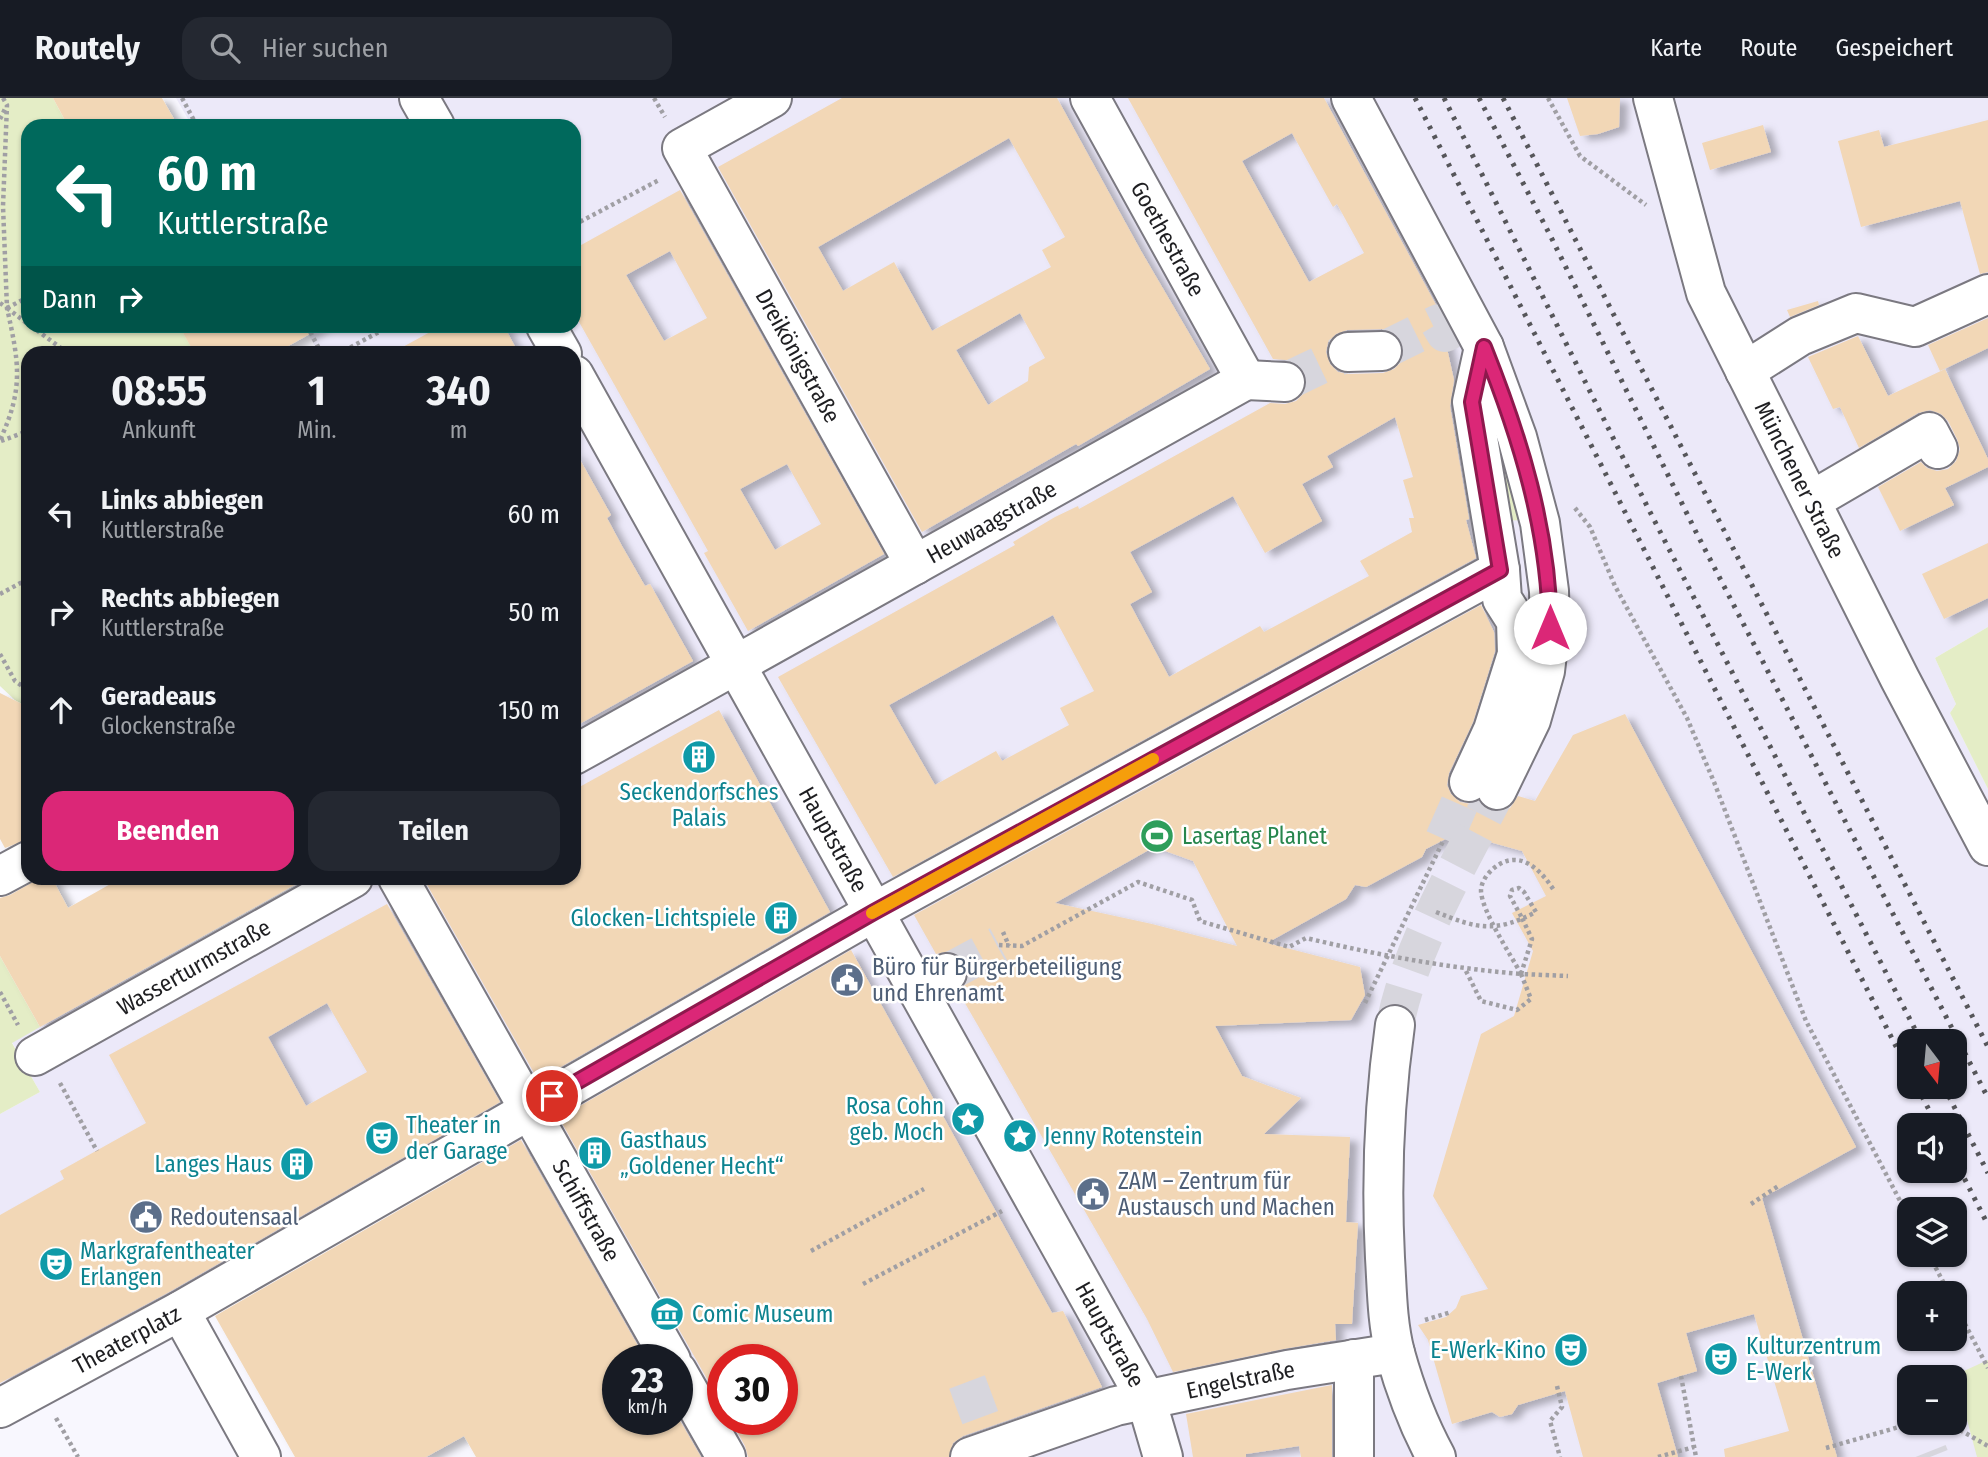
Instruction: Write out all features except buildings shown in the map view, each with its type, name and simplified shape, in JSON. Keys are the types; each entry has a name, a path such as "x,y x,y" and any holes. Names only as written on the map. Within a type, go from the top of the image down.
{"street":[{"path":"419,98 431,119"},
{"path":"687,156 772,98"},
{"name":"Goethestraße","path":"1090,98 1247,380"},
{"path":"1352,98 1484,347 1517,437 1540,523 1549,591 1550,628 1545,671 1531,720 1483,786 1493,730 1517,654 1516,621 1502,599 1500,570 1472,402 1484,347"},
{"name":"Münchener Straße","path":"1653,98 1706,293 1900,679 1988,846"},
{"name":"Dreikönigstraße","path":"687,156 915,565"},
{"path":"1745,371 1800,336 1856,313 1915,327 1988,294"},
{"path":"1247,380 1285,382"},
{"name":"Heuwaagstraße","path":"735,665 1247,380"},
{"name":"Hauptstraße","path":"581,388 874,912 932,981 1033,1195 1146,1399 1163,1457"},
{"path":"1811,501 1929,432 1938,449"},
{"path":"180,1311 874,912 1500,570"},
{"path":"581,751 735,665"},
{"path":"0,876 21,864"},
{"name":"Wasserturmstraße","path":"39,1054 341,885"},
{"name":"Schiffstraße","path":"402,885 662,1344"},
{"path":"1378,1018 1384,1125 1382,1208 1389,1318 1395,1353 1415,1412 1436,1457"},
{"name":"Theaterplatz","path":"0,1408 180,1311 261,1457"},
{"name":"Engelstraße","path":"982,1447 1146,1399 1287,1370 1395,1353"},
{"path":"1354,1359 1354,1457"},
{"path":"693,1399 726,1457"}],"path":[{"path":"0,441 13,413 19,379 7,308 3,206 7,105 3,98"},
{"path":"182,98 193,119"},
{"path":"1548,98 1580,156 1645,205"},
{"path":"0,119 7,105"},
{"path":"581,221 687,156"},
{"path":"7,308 21,301"},
{"path":"0,303 21,319"},
{"path":"40,333 58,346"},
{"path":"353,346 377,333"},
{"path":"0,441 21,434"},
{"path":"1574,507 1590,527 1615,586 1687,718 1806,1021 1898,1197"},
{"path":"0,594 21,583"},
{"path":"0,654 15,681 21,685"},
{"path":"1378,1018 1386,957 1444,839"},
{"path":"1466,970 1481,1000 1517,1010 1531,999 1521,974 1486,910 1481,889 1484,879 1498,865 1517,861 1527,862 1543,873 1555,892"},
{"path":"999,946 1022,946 1138,882 1192,901 1200,921 1289,947 1306,938 1386,957 1466,970 1568,976"},
{"path":"1436,912 1468,925 1485,927 1511,924 1536,912 1522,889 1510,893 1511,898 1532,939 1521,974"},
{"path":"1003,932 1009,946"},
{"path":"39,1054 97,1151"},
{"path":"1752,1204 1780,1185"},
{"path":"811,1251 924,1189"},
{"path":"863,1284 1033,1195"},
{"path":"1967,1328 1988,1368"},
{"path":"1681,1376 1696,1457"},
{"path":"1557,1386 1562,1407 1550,1421 1560,1457"},
{"path":"58,1422 79,1457"},
{"path":"1826,1448 1897,1428"},
{"path":"1967,1434 1988,1446"},
{"path":"1658,1457 1694,1447"}],"shaded area":[{"path":"176,98 1988,98 1988,627 1935,658 1956,704 1950,713 1988,789 1988,1457 622,1457 609,1435 693,1435 693,1344 602,1344 602,1423 449,1162 0,1420 0,1114 40,1092 12,1042 299,885 581,885 581,346 315,346 308,333 581,333 581,119 188,119"}],"green space":[{"path":"0,98 53,98 64,119 21,119 21,333 183,333 191,346 21,346 21,704 0,686"},
{"path":"1491,400 1521,520 1504,521"},
{"path":"1988,627 1988,789 1950,713 1956,704 1935,658"},
{"path":"0,956 40,1027 12,1043 40,1092 0,1114"},
{"path":"1988,1360 1988,1457 1977,1457 1967,1420 1967,1370"}],"tunnel":[{"path":"1382,351 1439,323 1445,333 1471,320"},
{"path":"1285,382 1348,352"},
{"path":"1444,839 1469,782"},
{"path":"1395,1025 1402,995 1424,935 1497,790"},
{"path":"947,973 999,945"},
{"path":"967,1382 986,1433"},
{"path":"1928,1452 1930,1457"}],"railway":[{"path":"1415,98 1897,1048"},
{"path":"1444,98 1649,510 1915,1029"},
{"path":"1479,98 1551,237 1696,532 1988,1098"},
{"path":"1503,98 1988,1047"},
{"path":"1923,1099 1931,1113"},
{"path":"1950,1099 1988,1173"},
{"path":"1967,1183 1988,1225"}],"slow traffic":[{"path":"872,913 1153,759"}],"place":[{"name":"Seckendorfsches Palais","path":"699,757"},
{"name":"Lasertag Planet","path":"1157,836"},
{"name":"Glocken-Lichtspiele","path":"781,918"},
{"name":"Büro für Bürgerbeteiligung und Ehrenamt","path":"847,980"},
{"name":"Rosa Cohn geb. Moch","path":"968,1119"},
{"name":"Jenny Rotenstein","path":"1020,1136"},
{"name":"Theater in der Garage","path":"382,1138"},
{"name":"Gasthaus „Goldener Hecht“","path":"595,1153"},
{"name":"Langes Haus","path":"297,1164"},
{"name":"ZAM – Zentrum für Austausch und Machen","path":"1093,1194"},
{"name":"Redoutensaal","path":"146,1217"},
{"name":"Markgrafentheater Erlangen","path":"56,1264"},
{"name":"Comic Museum","path":"667,1314"},
{"name":"E-Werk-Kino","path":"1571,1350"},
{"name":"Kulturzentrum E-Werk","path":"1721,1359"}],"route":[{"path":"552,1096 874,912 1500,570 1472,402 1484,347 1517,437 1540,523 1546,557 1550,628"}]}
